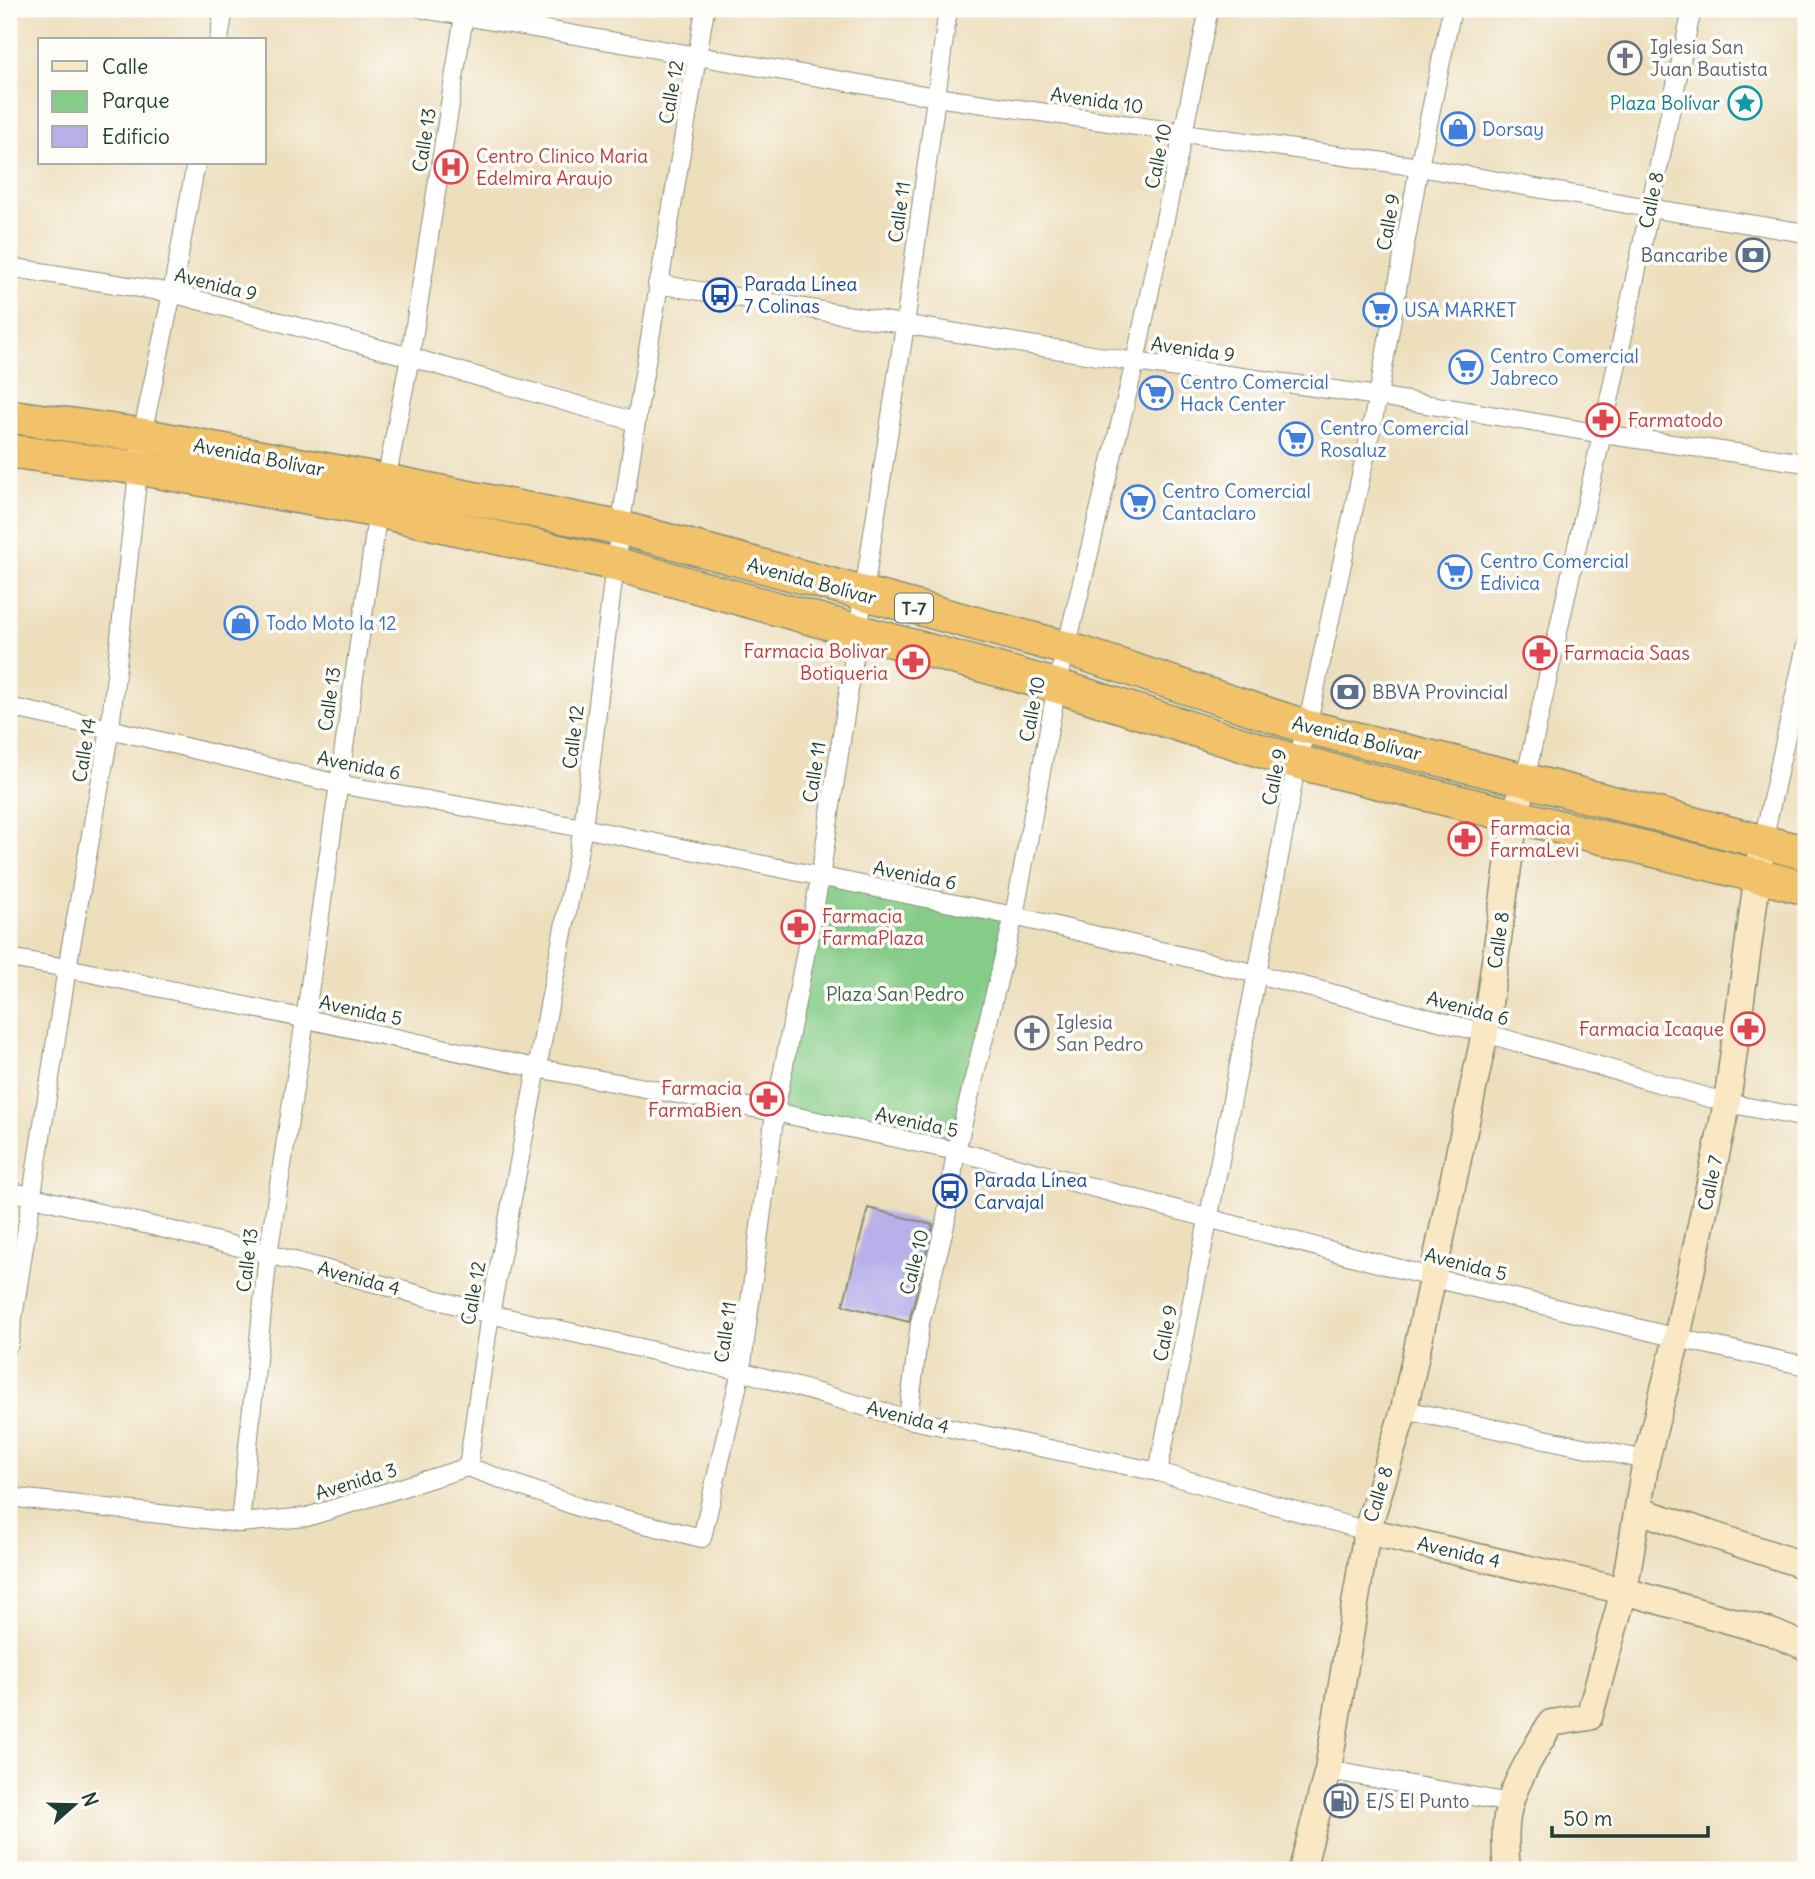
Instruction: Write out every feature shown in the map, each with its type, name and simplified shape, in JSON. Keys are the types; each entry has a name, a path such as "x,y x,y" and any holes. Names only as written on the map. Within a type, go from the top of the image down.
{"highway":[{"name":"Avenida Bolívar","path":"9,416 142,435 382,496 615,564 1057,686 1297,762 1806,888"},
{"name":"Avenida Bolívar","path":"9,451 621,528 1066,648 1307,727 1806,853"}],"main road":[{"name":"Calle 8","path":"1302,1870 1328,1770 1367,1531 1404,1410 1485,1033 1515,816 1525,780"},
{"name":"Calle 7","path":"1510,1803 1535,1749 1551,1723 1589,1717 1624,1591 1646,1460 1677,1338 1727,1103 1756,874 1763,841"},
{"path":"1638,1510 1806,1566"},
{"name":"Avenida 4","path":"1367,1531 1624,1591 1771,1632 1806,1647"},
{"path":"1507,1870 1510,1803"}],"street":[{"path":"219,38 224,9"},
{"name":"Avenida 10","path":"423,9 465,12 699,57 936,97 1419,167 1806,233"},
{"name":"Calle 12","path":"468,1467 490,1314 583,828 615,564 636,422 705,9"},
{"name":"Calle 11","path":"468,1467 587,1510 702,1538 741,1371 775,1112 820,878 905,325 948,9"},
{"name":"Calle 10","path":"908,1419 920,1323 945,1226 956,1152 1014,916 1057,686 1135,362 1209,9"},
{"name":"Calle 9","path":"1158,1472 1297,762 1307,727 1378,396 1419,167 1452,9"},
{"name":"Calle 8","path":"1525,780 1692,9"},
{"name":"Calle 13","path":"240,1523 268,1254 382,496 410,357 465,12"},
{"name":"Calle 14","path":"9,1344 66,968 110,729 142,435 196,164"},
{"name":"Avenida 9","path":"9,267 172,293 636,422"},
{"name":"Avenida 9","path":"657,284 1135,362 1378,396 1602,434 1806,463"},
{"name":"Calle 7","path":"1763,841 1806,645"},
{"name":"Avenida 6","path":"9,707 338,784 583,828 1014,916 1257,974 1485,1033 1727,1103 1806,1118"},
{"name":"Avenida 5","path":"9,958 536,1068 775,1112 956,1152 1434,1278 1677,1338 1806,1366"},
{"name":"Avenida 4","path":"9,1191 268,1254 490,1314 741,1371 908,1419 1158,1472 1367,1531"},
{"path":"1404,1410 1646,1460"},
{"name":"Avenida 3","path":"9,1497 240,1523 307,1517 468,1467"},
{"path":"1328,1770 1510,1803"}],"green space":[{"name":"Plaza San Pedro","path":"820,878 1014,916 956,1151 775,1112"}],"building":[{"path":"868,1208 933,1225 909,1322 843,1305"}],"place":[{"name":"Iglesia San Juan Bautista","path":"1625,58"},
{"name":"Plaza Bolívar","path":"1745,103"},
{"name":"Dorsay","path":"1458,129"},
{"name":"Centro Clinico Maria Edelmira Araujo","path":"451,167"},
{"name":"Bancaribe","path":"1753,255"},
{"name":"Parada Línea 7 Colinas","path":"720,295"},
{"name":"USA MARKET","path":"1380,310"},
{"name":"Centro Comercial Jabreco","path":"1466,367"},
{"name":"Centro Comercial Hack Center","path":"1156,393"},
{"name":"Farmatodo","path":"1603,420"},
{"name":"Centro Comercial Rosaluz","path":"1296,439"},
{"name":"Centro Comercial Cantaclaro","path":"1138,502"},
{"name":"Centro Comercial Edivica","path":"1455,572"},
{"name":"Todo Moto la 12","path":"241,623"},
{"name":"Farmacia Saas","path":"1540,653"},
{"name":"Farmacia Bolivar Botiqueria","path":"913,662"},
{"name":"BBVA Provincial","path":"1348,692"},
{"name":"Farmacia FarmaLevi","path":"1465,839"},
{"name":"Farmacia FarmaPlaza","path":"798,927"},
{"name":"Farmacia Icaque","path":"1748,1029"},
{"name":"Iglesia San Pedro","path":"1032,1033"},
{"name":"Farmacia FarmaBien","path":"767,1099"},
{"name":"Parada Línea Carvajal","path":"950,1191"},
{"name":"E/S El Punto","path":"1341,1801"}]}
